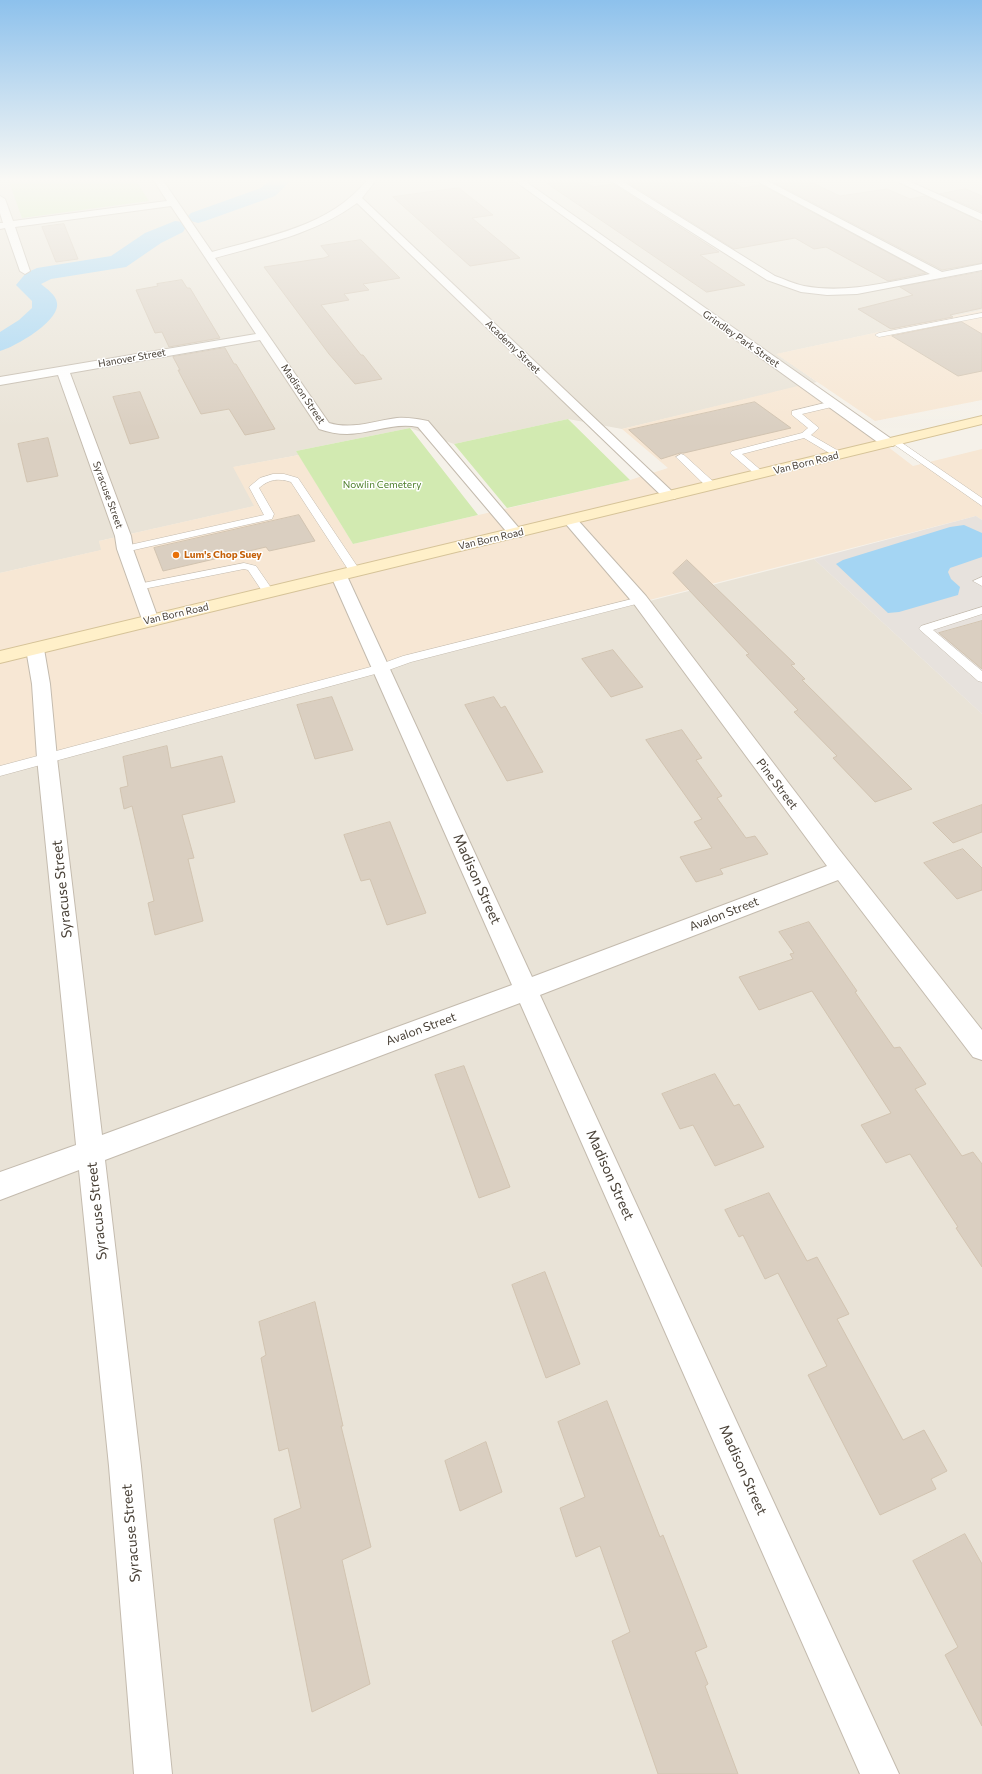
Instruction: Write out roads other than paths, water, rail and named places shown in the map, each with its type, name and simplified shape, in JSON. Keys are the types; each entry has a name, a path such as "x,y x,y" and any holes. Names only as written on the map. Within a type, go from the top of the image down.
{"main road":[{"name":"Van Born Road","path":"0,657 516,534 982,420"}],"street":[{"path":"21,262 25,270"},
{"name":"Madison Street","path":"214,262 324,426 343,431 403,420 422,424 516,534"},
{"name":"Academy Street","path":"424,262 670,496"},
{"name":"Grindley Park Street","path":"633,262 833,404 891,442"},
{"path":"746,262 772,278 793,287 809,290 846,292 982,267"},
{"path":"915,262 940,275"},
{"name":"Hanover Street","path":"0,381 264,336"},
{"name":"Syracuse Street","path":"63,370 123,536 124,549 150,621"},
{"name":"Pine Street","path":"570,520 640,600 842,869 982,1049"},
{"name":"Madison Street","path":"347,574 382,668 880,1774"},
{"name":"Syracuse Street","path":"35,649 41,684 47,758 126,1474 153,1774"},
{"name":"Avalon Street","path":"0,1186 527,990 842,869"}],"lane":[{"path":"879,335 982,315"},
{"path":"760,474 735,453 804,435 814,428 795,413 833,404"},
{"path":"804,435 839,455"},
{"path":"891,442 982,503"},
{"path":"681,457 712,486"},
{"path":"124,549 264,518 269,514 254,486 266,478 287,476 294,480 347,574"},
{"path":"138,587 244,566 252,568 268,592"},
{"path":"982,580 979,581 982,583"},
{"path":"0,771 382,668 407,659 640,600"},
{"path":"982,610 925,629 982,678"}],"water":[{"path":"37,316 48,316 14,341 0,348 0,338"},
{"path":"964,525 982,533 982,557 950,568 948,572 951,579 960,587 958,595 899,612 888,613 836,564 843,560 950,527"}],"waterway":[{"path":"0,343 28,326 41,314 45,308 45,303 42,297 28,285 34,278 45,273 118,262"}],"place":[{"name":"Lum's Chop Suey","path":"176,555"}],"park label":[{"name":"Nowlin Cemetery","path":"382,485"}]}
